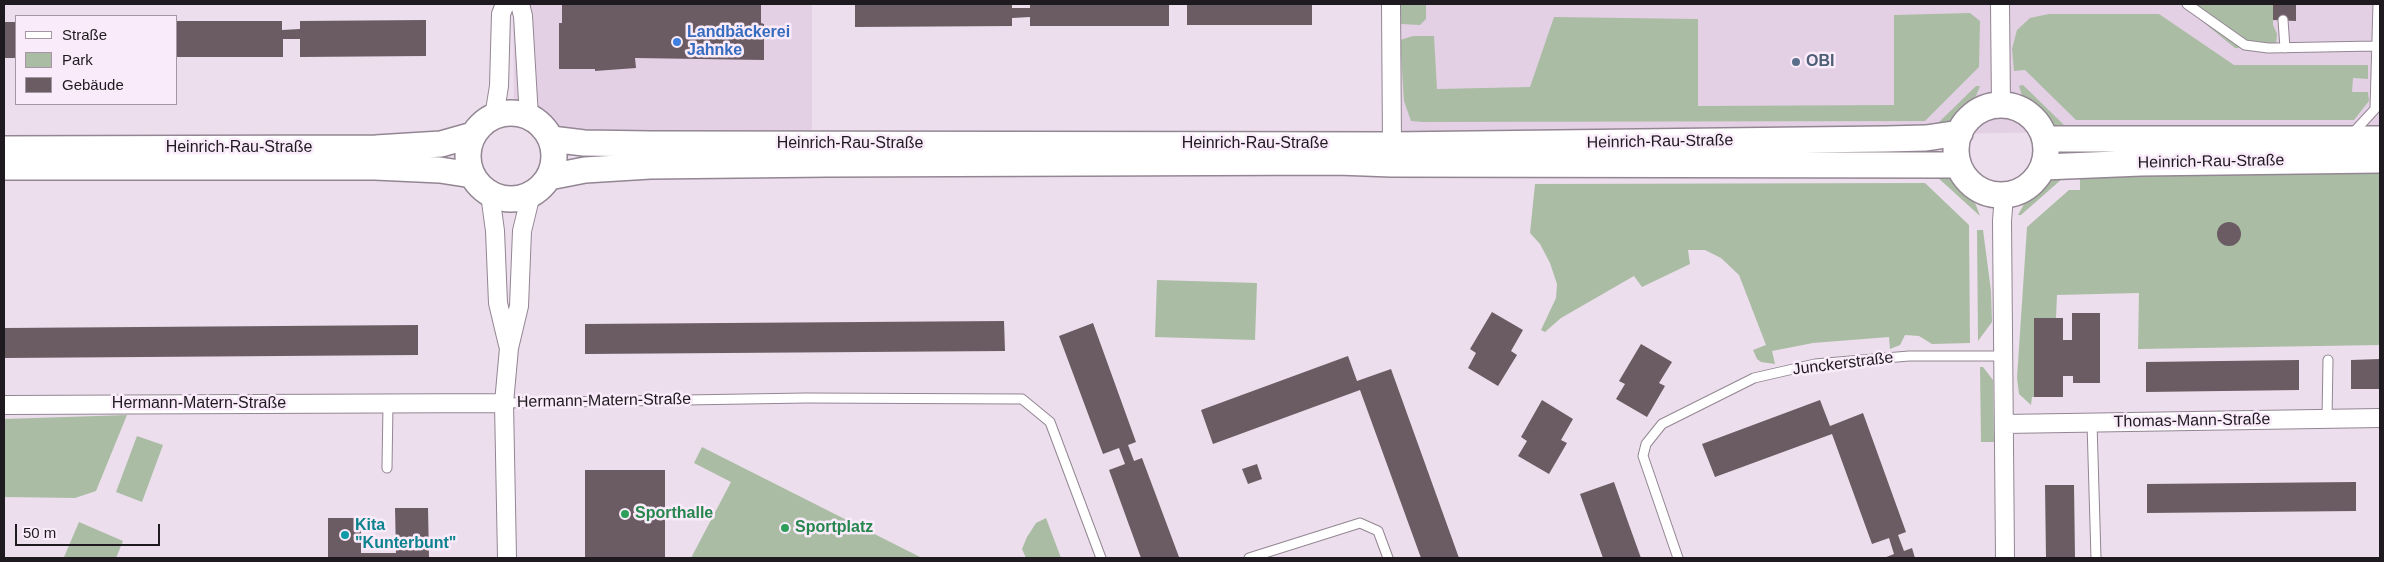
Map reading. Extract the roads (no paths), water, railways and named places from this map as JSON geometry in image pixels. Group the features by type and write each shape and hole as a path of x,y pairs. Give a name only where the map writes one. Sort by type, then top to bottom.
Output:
{"main road":[{"path":"2001,105 2022,110 2031,117 2043,132 2045,138 2045,158 2038,176 2027,186 2014,193 2004,195 1994,194 1974,186 1958,165 1957,148 1960,133 1974,115 1991,107 2001,105"},
{"path":"517,113 529,117 538,122 551,139 554,151 554,164 549,177 542,187 532,194 518,199 504,199 490,194 480,186 472,175 468,162 469,148 473,135 482,124 494,116 517,113"},
{"name":"Heinrich-Rau-Straße","path":"551,139 584,143 650,144 1392,145 1886,139 1926,138 1960,133"},
{"name":"Heinrich-Rau-Straße","path":"4,149 376,148 441,144 473,135"},
{"name":"Heinrich-Rau-Straße","path":"2045,138 2380,139"},
{"name":"Heinrich-Rau-Straße","path":"2043,167 2141,163 2380,160"},
{"name":"Heinrich-Rau-Straße","path":"549,177 584,170 641,167 827,164 1338,162 1392,164 1958,165"},
{"name":"Heinrich-Rau-Straße","path":"4,167 375,167 440,170 472,175"}],"street":[{"path":"494,116 499,86 501,14 505,4"},
{"path":"520,4 523,16 529,117"},
{"path":"1391,4 1392,145"},
{"path":"2000,4 2001,105"},
{"path":"490,194 495,231 498,303 508,348"},
{"path":"506,558 504,403 508,348 520,306 522,231 532,194"},
{"path":"2004,195 2002,221 2002,356 2005,558"},
{"name":"Hermann-Matern-Straße","path":"4,404 504,403"},
{"name":"Thomas-Mann-Straße","path":"2004,424 2380,418"}],"lane":[{"path":"2187,4 2245,45 2285,48 2376,46"},
{"path":"2346,139 2375,109 2378,68 2376,46 2378,4"},
{"path":"2283,20 2285,48"},
{"name":"Junckerstraße","path":"1678,558 1643,456 1646,444 1662,424 1754,378 1815,364 1909,356 2002,356"},
{"path":"2327,419 2328,360"},
{"name":"Hermann-Matern-Straße","path":"504,403 806,398 1022,399 1050,422 1101,558"},
{"path":"387,468 388,404"},
{"path":"2092,423 2096,558"},
{"path":"1250,558 1360,523 1378,531 1388,558"}],"place":[{"name":"Landbäckerei Jahnke","path":"677,42"},
{"name":"OBI","path":"1796,62"},
{"name":"Sporthalle","path":"625,514"},
{"name":"Sportplatz","path":"785,528"},
{"name":"Kita \"Kunterbunt\"","path":"345,535"}]}
